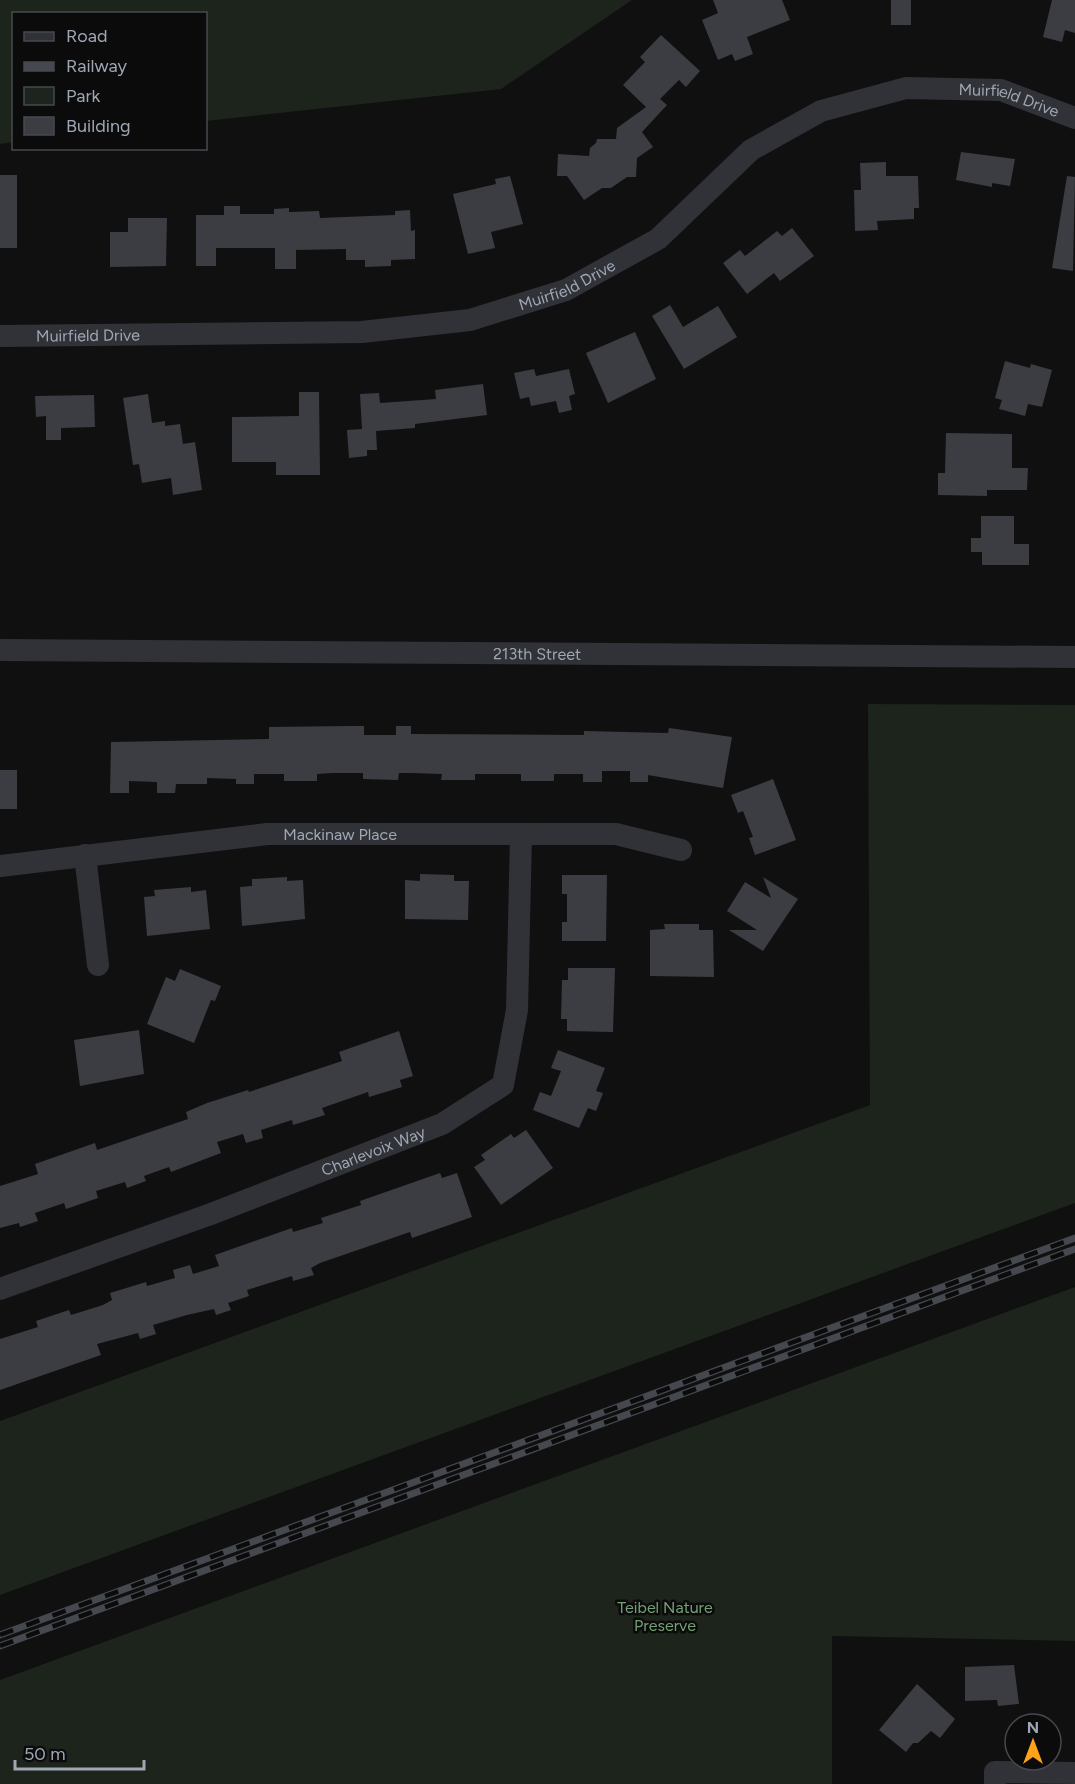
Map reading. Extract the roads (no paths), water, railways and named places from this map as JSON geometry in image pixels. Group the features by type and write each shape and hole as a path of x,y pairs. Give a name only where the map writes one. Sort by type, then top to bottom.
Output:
{"street":[{"name":"Muirfield Drive","path":"0,336 362,332 471,320 566,290 658,239 751,150 821,111 906,88 1001,90 1075,118"},
{"name":"213th Street","path":"0,650 1075,657"},
{"name":"Mackinaw Place","path":"0,866 267,834 616,834 681,850"},
{"name":"Charlevoix Way","path":"0,1289 212,1214 442,1124 503,1085 517,1010 521,835"},
{"path":"85,855 98,965"},
{"path":"995,1778 1075,1773"}],"railway":[{"path":"0,1635 1075,1238"},
{"path":"0,1646 1075,1249"}],"park label":[{"name":"Teibel Nature Preserve","path":"665,1616"}]}
